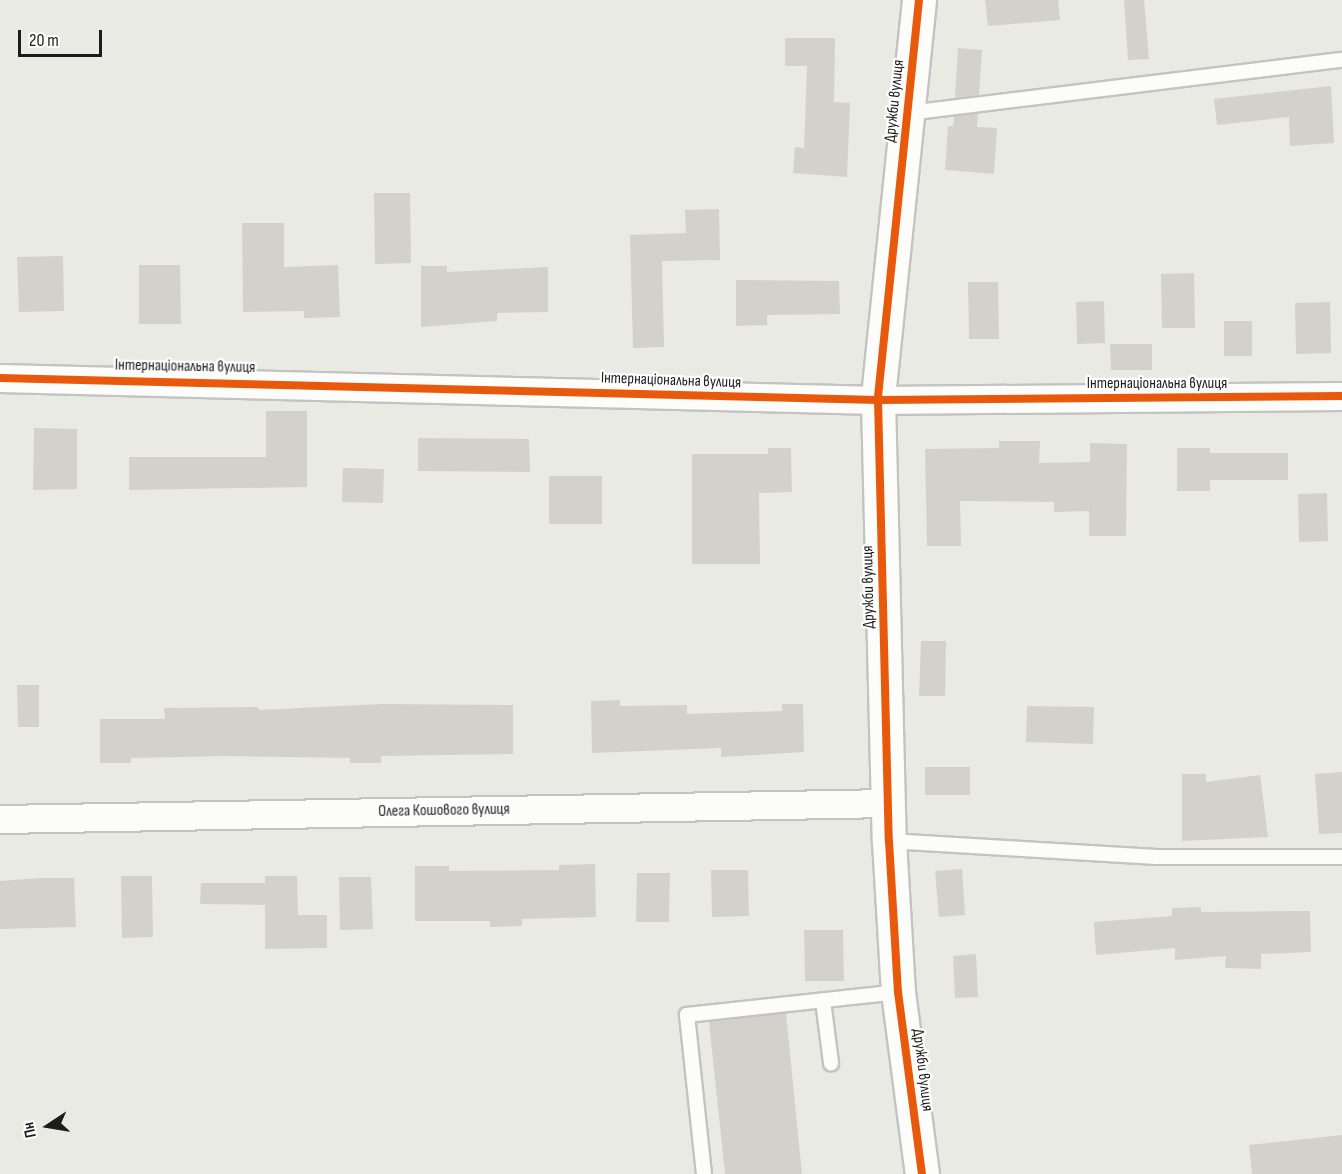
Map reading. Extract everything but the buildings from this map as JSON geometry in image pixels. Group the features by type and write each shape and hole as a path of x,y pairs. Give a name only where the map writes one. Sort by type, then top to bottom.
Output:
{"street":[{"name":"Дружби вулиця","path":"919,0 878,400 889,841 898,992 922,1174"},
{"name":"Інтернаціональна вулиця","path":"0,378 878,400 1342,396"},
{"name":"Олега Кошового вулиця","path":"0,819 887,803"}],"lane":[{"path":"908,113 1342,60"},
{"path":"889,841 1157,857 1342,857"},
{"path":"704,1174 687,1016 898,992"},
{"path":"823,1001 831,1063"}],"cycle path":[{"path":"919,0 878,400 889,841 898,992 922,1174"},
{"path":"0,378 878,400 1342,396"}]}
